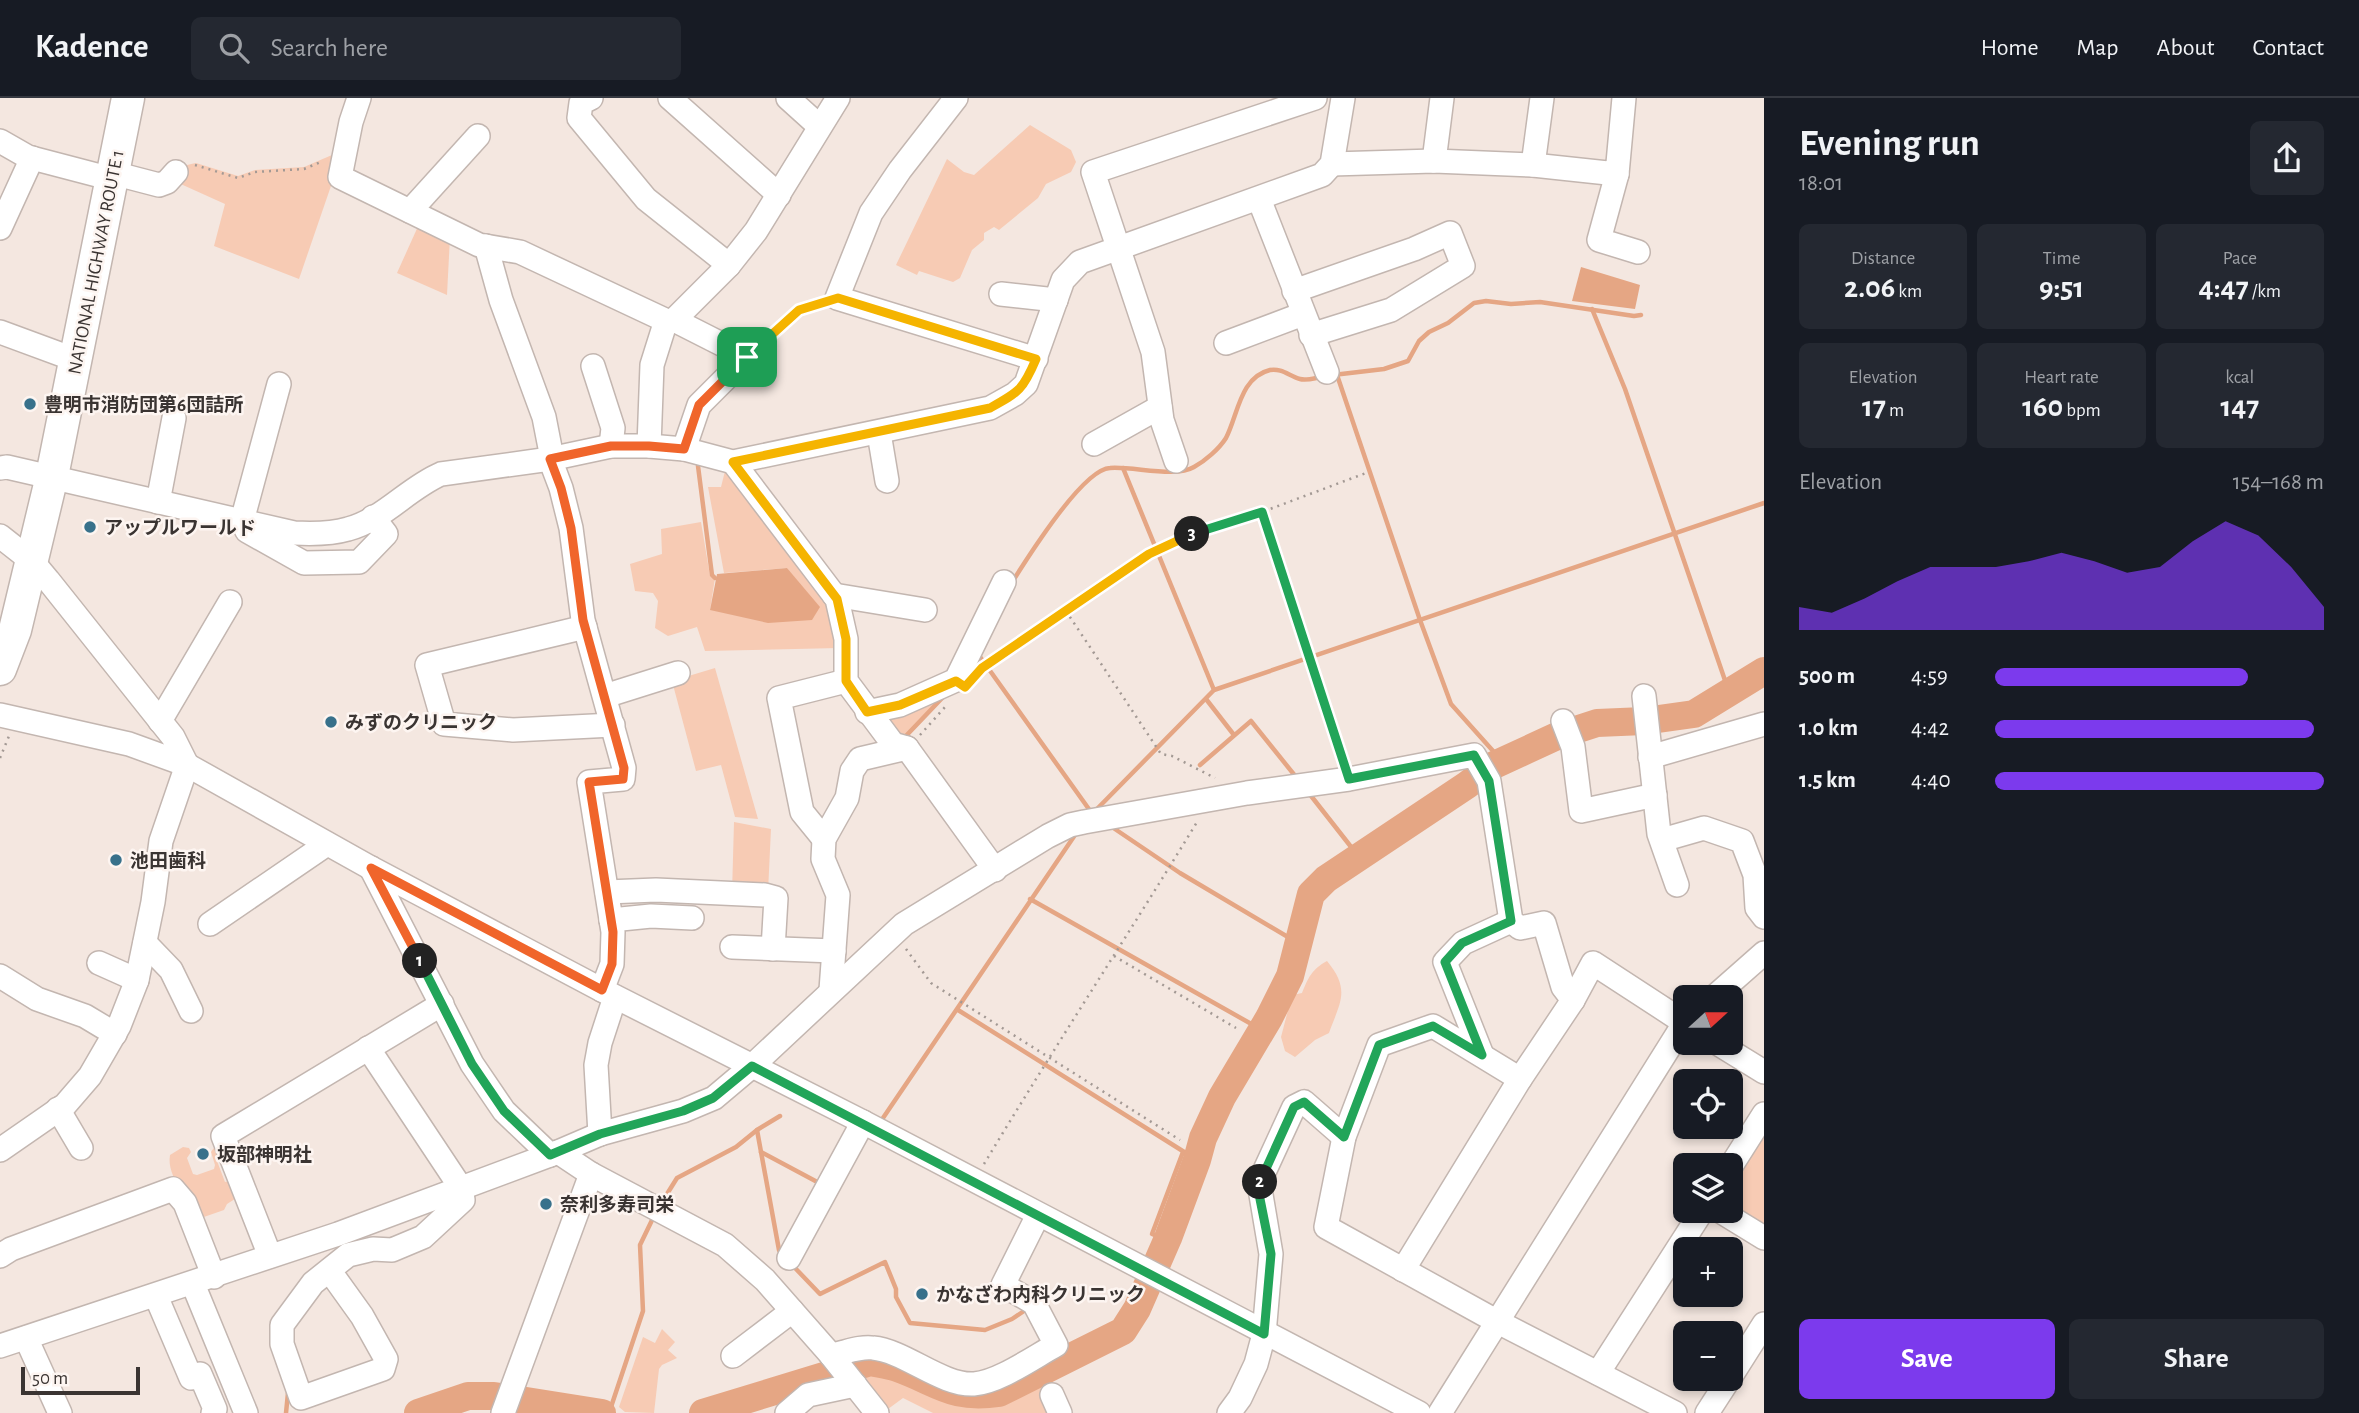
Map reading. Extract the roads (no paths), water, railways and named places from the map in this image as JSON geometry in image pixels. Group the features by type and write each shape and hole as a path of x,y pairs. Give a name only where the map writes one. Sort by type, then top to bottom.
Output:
{"highway":[{"name":"NATIONAL HIGHWAY ROUTE 1","path":"0,669 15,630 33,562 128,98"}],"street":[{"path":"359,98 351,122 340,177 479,245 520,252 667,321 669,325 747,357 699,405 684,449"},
{"path":"591,98 582,103 579,118 646,199 729,265"},
{"path":"670,98 779,195"},
{"path":"788,98 819,126"},
{"path":"649,446 652,365 669,325 729,265 779,195 838,98"},
{"path":"956,98 900,170 871,213 838,298 1036,359"},
{"path":"1176,461 1160,407 1153,352 1093,172 1315,98"},
{"path":"0,468 52,476 294,533 317,534 349,529 373,517 427,480 442,474 551,459 611,446 684,449 733,462 990,408 1016,394 1026,384 1063,280 1080,262 1322,175 1332,164 1343,98"},
{"path":"1434,161 1442,98"},
{"path":"1533,166 1542,98"},
{"path":"1624,98 1617,174 1599,240 1639,252"},
{"path":"410,211 478,136"},
{"path":"0,141 32,159 159,185 167,182 176,172"},
{"path":"0,228 32,159"},
{"path":"1332,164 1434,161 1617,174"},
{"path":"1259,199 1327,372"},
{"path":"1226,343 1307,324 1391,310 1463,266 1450,233 1414,249 1294,291"},
{"path":"486,246 501,300 544,417 551,459 571,528 585,627 624,768 623,779 589,782 613,932 612,964 596,1065 600,1134"},
{"path":"1002,294 1056,300"},
{"path":"0,332 76,360"},
{"path":"593,366 612,428 611,446"},
{"path":"279,384 242,521 247,531 304,564 359,562 386,534 373,517"},
{"path":"1094,444 1160,407"},
{"path":"158,502 174,418"},
{"path":"879,433 887,481"},
{"path":"733,462 834,595 846,639 846,681 892,744 907,748 995,870"},
{"path":"0,536 33,562 173,737 187,765 161,841 137,980 115,1034 90,1076 65,1105 0,1150"},
{"path":"867,712 900,705 962,685 1004,582"},
{"path":"834,595 925,610"},
{"path":"160,721 230,602"},
{"path":"585,627 427,664 444,724 513,730 613,725"},
{"path":"605,695 678,673"},
{"path":"824,839 802,812 779,698 846,681"},
{"path":"1644,696 1662,840 1677,885"},
{"path":"1563,721 1573,747 1581,811 1655,795"},
{"path":"1650,757 1764,724"},
{"path":"4,725 129,744 187,765 371,868 608,994 863,1122 1419,1413"},
{"path":"831,990 838,895 823,859 824,839 847,798 852,771 860,759 907,748"},
{"path":"0,1346 270,1256 343,1244 461,1188 600,1134 683,1111 713,1098 752,1066 904,925 1070,825 1247,793 1349,779 1474,755 1489,781 1511,921 1520,928 1544,923 1563,987 1573,1000"},
{"path":"1662,840 1704,828 1742,841 1755,875 1757,908 1764,917"},
{"path":"210,923 327,844"},
{"path":"371,868 472,1064 504,1111 554,1153 726,1245 765,1280 833,1357 877,1413"},
{"path":"607,892 656,890 765,895 776,898 773,949"},
{"path":"611,920 651,916 692,918"},
{"path":"1482,1055 1445,962 1462,943 1511,921"},
{"path":"145,943 171,970 191,1011"},
{"path":"732,947 834,951"},
{"path":"1728,985 1764,953"},
{"path":"99,963 137,980"},
{"path":"1403,1270 1520,1079 1573,1000 1593,963 1673,1015"},
{"path":"0,976 37,999 85,1016 115,1034"},
{"path":"270,1256 223,1136 442,1003"},
{"path":"1520,1079 1433,1026 1379,1045 1344,1137 1326,1227 1496,1321 1675,1413"},
{"path":"1440,1413 1673,1042"},
{"path":"343,1244 392,1250 424,1237 464,1200 461,1188 368,1048"},
{"path":"1736,1055 1764,1072"},
{"path":"1229,1413 1240,1398 1253,1371 1264,1334 1271,1254 1259,1183 1294,1107 1304,1102 1344,1137"},
{"path":"58,1109 81,1148"},
{"path":"1739,1153 1764,1114"},
{"path":"789,1258 863,1122"},
{"path":"506,1404 591,1174"},
{"path":"0,1256 173,1189 185,1203 203,1280 246,1413"},
{"path":"833,1357 870,1347 887,1350 960,1382 975,1384 996,1378 1056,1345 1034,1303 1003,1285 1038,1215"},
{"path":"1598,1373 1694,1223"},
{"path":"1740,1223 1764,1238"},
{"path":"330,1270 362,1316 386,1359 383,1369 301,1398 282,1344 282,1325 313,1283 330,1270 343,1244"},
{"path":"156,1296 191,1378 200,1374 215,1409 213,1413"},
{"path":"733,1356 792,1311"},
{"path":"1743,1357 1764,1324"},
{"path":"26,1338 60,1413"},
{"path":"787,1413 808,1395 852,1382"},
{"path":"1707,1413 1721,1391"}],"waterway":[{"path":"1333,375 1384,369 1408,361 1419,341 1429,332 1448,323 1474,303 1540,302 1641,315"},
{"path":"1592,309 1625,389 1729,692"},
{"path":"1011,584 1056,517 1085,483 1099,472 1110,468 1176,472 1194,467 1212,454 1226,438 1241,398 1252,380 1260,374 1274,370 1302,380 1321,377"},
{"path":"1337,375 1451,704 1502,761"},
{"path":"698,466 712,575 715,578"},
{"path":"1123,468 1214,690"},
{"path":"1094,812 1214,690 1764,503"},
{"path":"978,654 1091,812"},
{"path":"703,1413 870,1362 897,1368 957,1392 983,1395 999,1393 1123,1331 1137,1309 1168,1238 1203,1138 1222,1097 1269,1018 1290,976 1311,894 1326,879 1492,766 1557,736 1597,723 1644,721 1694,714 1764,671"},
{"path":"903,739 945,695"},
{"path":"1206,699 1234,735"},
{"path":"1200,765 1251,721 1296,777"},
{"path":"1308,792 1359,857"},
{"path":"1109,825 1180,873 1298,943"},
{"path":"883,1118 1077,832"},
{"path":"1030,899 1262,1030"},
{"path":"958,1010 1197,1160"},
{"path":"662,1202 677,1178 736,1147 780,1116"},
{"path":"757,1130 779,1250"},
{"path":"761,1152 821,1184"},
{"path":"1167,1240 1152,1234 1183,1152"},
{"path":"609,1413 643,1311 640,1245 654,1216"},
{"path":"796,1269 820,1294 885,1262 896,1289 896,1297 910,1323 985,1330 1012,1319 1027,1309"},
{"path":"286,1413 288,1393"},
{"path":"418,1413 468,1396 494,1396 602,1413"}],"place":[{"name":"豊明市消防団第6団詰所","path":"30,404"},
{"name":"アップルワールド","path":"90,527"},
{"name":"みずのクリニック","path":"331,722"},
{"name":"池田歯科","path":"116,860"},
{"name":"坂部神明社","path":"203,1154"},
{"name":"奈利多寿司栄","path":"546,1204"},
{"name":"かなざわ内科クリニック","path":"922,1294"}]}
